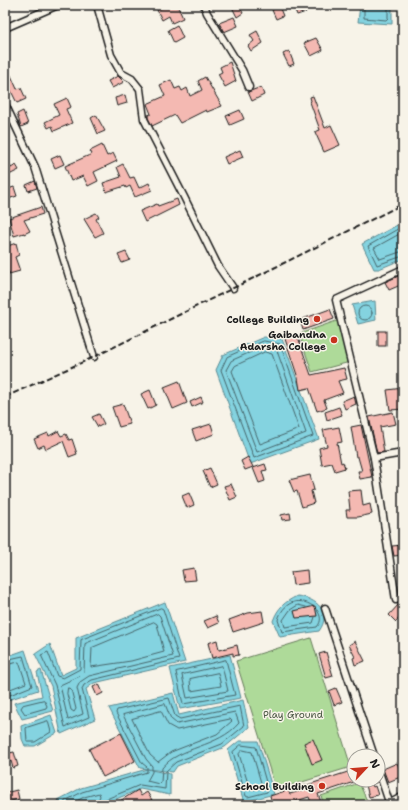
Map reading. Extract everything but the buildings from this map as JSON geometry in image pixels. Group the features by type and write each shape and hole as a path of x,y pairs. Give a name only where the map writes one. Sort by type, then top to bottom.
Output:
{"main road":[{"path":"390,805 403,798"}],"street":[{"path":"5,28 58,5"},
{"path":"97,5 112,55 121,72 132,79 140,89 144,120 218,266 233,288"},
{"path":"204,5 207,13 242,70 249,87"},
{"path":"5,104 35,167 94,357"},
{"path":"396,600 374,458 336,300 403,268"},
{"path":"374,458 403,453"},
{"path":"324,608 371,748"},
{"path":"384,788 390,805"}],"green space":[{"path":"339,320 350,362 312,372 299,334"},
{"name":"Play Ground","path":"311,638 346,751 346,769 276,790 236,661"},
{"path":"346,787 361,788 369,805 324,805 321,796"}],"water":[{"path":"360,5 392,5 392,24 358,22"},
{"path":"403,222 403,259 379,269 374,269 362,244"},
{"path":"375,301 376,320 358,324 352,305"},
{"path":"264,337 282,339 319,439 250,464 216,370 223,355"},
{"path":"297,596 304,597 316,603 320,607 323,612 323,624 319,631 280,637 273,621 275,616 282,606"},
{"path":"165,602 185,662 94,683 86,689 95,719 61,734 51,686 35,654 50,644 61,675 76,668 76,638"},
{"path":"25,650 38,690 5,701 5,657"},
{"path":"230,655 241,698 180,709 170,668"},
{"path":"41,670 53,711 22,719 14,703 42,696 37,672"},
{"path":"173,693 179,715 243,700 249,727 225,747 177,766 173,772 140,768 109,708"},
{"path":"51,715 57,733 35,746 25,746 22,739 21,726"},
{"path":"239,741 258,741 274,794 244,802 228,750"},
{"path":"147,769 170,774 170,795 140,789 102,805 61,805 58,800 81,788"}],"railway":[{"path":"5,397 94,357 403,204"}],"place":[{"name":"College Building","path":"317,319"},
{"name":"Gaibandha Adarsha College","path":"334,340"},
{"name":"School Building","path":"322,786"}]}
